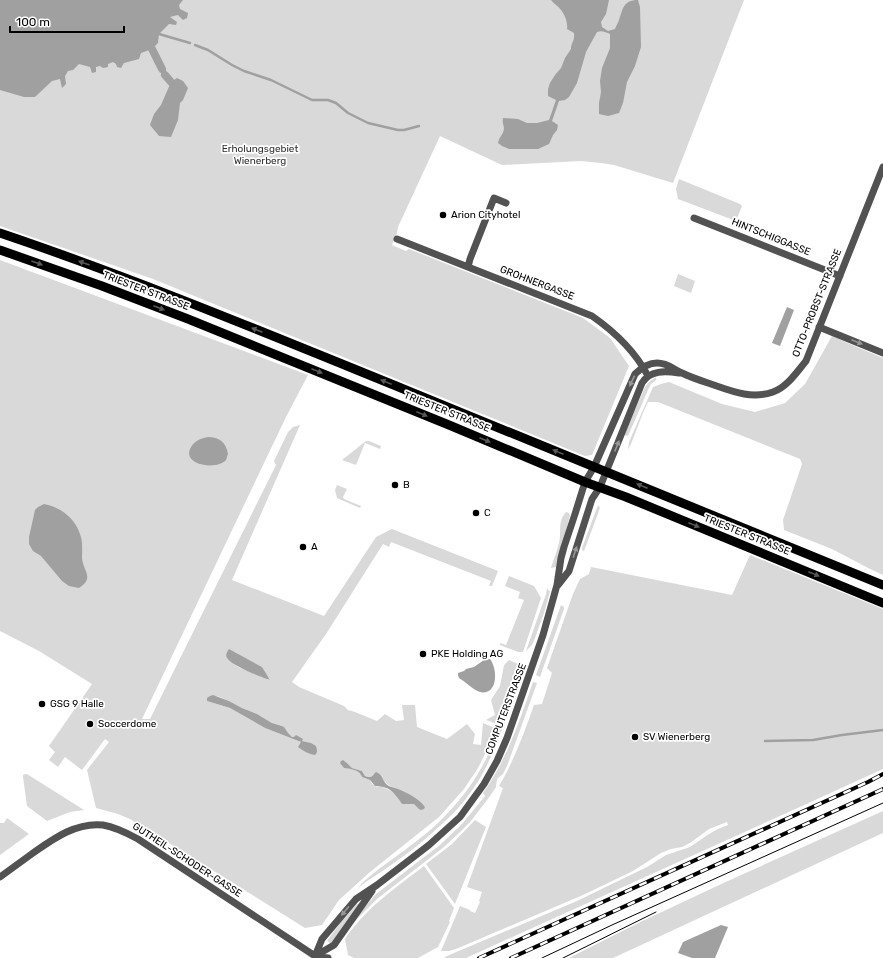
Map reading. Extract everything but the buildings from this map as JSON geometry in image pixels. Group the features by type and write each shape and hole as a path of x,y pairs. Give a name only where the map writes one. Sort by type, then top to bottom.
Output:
{"main road":[{"name":"TRIESTER STRASSE","path":"0,233 113,274 294,344 883,585"},
{"name":"TRIESTER STRASSE","path":"0,250 181,316 883,603"}],"street":[{"name":"OTTO-PROBST-STRASSE","path":"643,367 656,363 664,364 671,366 682,373 736,393 750,395 773,392 789,382 806,361 883,167"},
{"path":"468,267 494,198 506,203"},
{"name":"HINTSCHIGGASSE","path":"694,218 840,276"},
{"name":"GROHNERGASSE","path":"397,239 592,316 619,337 643,367 648,376"},
{"path":"819,327 883,353"},
{"path":"594,467 633,378 643,367"},
{"name":"OTTO-PROBST-STRASSE","path":"648,376 664,372 682,373"},
{"path":"606,472 642,383 648,376"},
{"name":"COMPUTERSTRASSE","path":"316,957 322,939 351,904 429,845 460,817 484,784 497,762 543,636 557,586 562,552 585,482 594,467"},
{"name":"COMPUTERSTRASSE","path":"557,586 569,571 592,500 600,487 606,472"},
{"name":"GUTHEIL-SCHODER-GASSE","path":"0,877 52,840 68,831 87,826 103,825 121,830 138,839 316,957 328,958"},
{"name":"COMPUTERSTRASSE","path":"316,957 334,945 375,886"}],"green space":[{"name":"Erholungsgebiet Wienerberg","path":"0,0 744,0 673,183 614,165 601,163 581,161 502,165 440,136 398,227 392,245 406,251 409,249 583,318 610,338 629,366 592,455 585,456 153,279 0,226"},
{"path":"679,179 740,204 742,206 736,221 678,199 676,189"},
{"path":"0,260 308,375 286,417 142,719 150,719 276,465 274,461 288,432 293,427 300,425 232,580 324,616 376,537 392,529 498,571 492,586 489,586 491,581 391,542 389,547 383,544 326,634 292,682 299,687 344,706 348,710 377,721 385,714 396,721 404,720 402,705 415,705 417,727 447,739 467,724 475,734 473,744 481,745 483,723 495,728 489,746 478,768 464,789 439,817 370,872 339,900 322,925 305,928 130,819 96,808 87,770 109,742 105,739 82,770 65,757 58,767 49,760 55,752 49,746 92,684 39,651 0,631","holes":["235,652 262,667 270,679 269,680 233,664","217,696 257,714 272,723 284,727 287,733 292,737 311,743 301,742 265,728 230,708 207,701","341,761 348,764 352,768 362,771 365,776 371,777 373,774 382,776 384,781 389,785 415,798 425,807 414,804 402,804 391,791 380,786 377,787 372,784 370,780 362,777 357,771 344,768"]},
{"path":"678,274 695,281 691,293 674,286"},
{"path":"832,336 883,358 883,575 832,549 784,530 783,520 802,464 800,459 658,402 648,402 628,450 629,442 653,387 669,382 722,404 755,412 785,403 805,384"},
{"path":"656,377 656,380 651,384 648,390 628,436 624,435 645,387"},
{"path":"366,441 381,446 380,449 365,443 356,465 342,460"},
{"path":"337,485 347,489 343,497 344,499 361,506 360,508 337,498 335,490"},
{"path":"598,505 600,508 584,551 582,548"},
{"path":"566,512 570,515 566,531 556,567 551,568 560,539 562,519"},
{"name":"SV Wienerberg","path":"750,555 883,609 883,769 466,958 444,958 577,901 647,867 666,855 690,847 709,834 728,825 727,822 709,829 690,843 661,853 633,871 583,895 456,949 441,951 460,906 475,913 480,902 482,892 467,887 503,788 499,786 514,757 534,705 542,704 552,673 547,668 573,594 580,579 589,574 591,567 732,595"},
{"path":"509,576 534,586 541,598 523,652 518,652 500,645 500,643 506,645 524,600 518,598 520,592 505,586"},
{"path":"547,588 550,592 544,613 532,645 526,651 546,594"},
{"path":"561,605 564,609 540,677 536,675"},
{"path":"509,660 518,664 497,724 486,720 495,715 491,700 500,686 504,665"},
{"path":"521,664 523,671 500,734 484,771 471,792 455,812 437,829 358,888 370,876 432,828 454,807 467,790 489,753"},
{"path":"533,682 537,683 507,766 503,774 497,779 496,787 490,796 471,821 444,847 377,899 355,921 358,915 376,894 440,845 462,824 485,796 483,793 492,780 506,753 518,725"},
{"path":"25,774 84,810 70,812 47,821 27,806 23,777"},
{"path":"883,811 883,833 613,958 569,958 686,900"},
{"path":"7,818 29,834 0,855 0,823 4,823"},
{"path":"475,820 486,827 455,904 426,864 452,844"},
{"path":"424,866 454,908 449,921 450,922 438,947 418,958 354,958 348,955 345,939 353,928 371,908"},
{"path":"357,904 358,905 331,944 327,941"}],"shaded area":[{"path":"0,0 183,0 179,5 180,9 188,13 187,18 183,20 178,15 170,17 177,22 176,25 169,24 159,34 158,43 152,49 141,53 139,59 124,63 121,68 117,67 113,62 108,64 108,67 96,67 96,72 92,73 90,67 79,64 73,70 68,71 65,76 66,84 62,88 60,79 52,81 35,97 24,97 0,90"},
{"path":"551,0 609,0 606,14 601,22 602,27 608,31 615,29 626,3 633,0 638,0 640,7 641,47 635,66 627,82 623,103 619,113 608,116 599,114 601,92 600,81 602,68 610,48 610,34 602,31 597,32 586,52 577,83 569,97 565,100 559,101 552,121 558,125 557,130 549,144 538,149 509,149 498,143 504,129 503,118 518,119 527,123 537,123 549,120 556,100 548,96 548,89 550,83 561,68 571,49 574,33 567,29 567,22 564,14"},
{"path":"177,78 183,81 188,88 183,100 180,103 178,120 171,137 159,136 150,125 154,114 161,105 171,82"},
{"path":"787,307 794,310 780,346 772,343"},
{"path":"208,437 219,439 226,446 228,454 226,460 222,463 216,465 202,465 196,463 189,455 193,444"},
{"path":"44,504 50,505 66,514 78,528 82,540 82,558 87,574 86,581 79,588 69,586 62,581 41,556 33,551 29,544 29,537 35,510"},
{"path":"229,649 262,667 270,680 247,671 230,661 226,656"},
{"path":"490,659 493,663 495,681 490,690 480,692 459,678 458,673 474,667 484,660"},
{"path":"213,695 257,714 272,723 284,727 292,737 296,735 303,739 302,741 316,746 317,753 315,755 306,752 298,747 301,742 265,728 230,708 207,701 207,698"},
{"path":"343,760 352,768 362,771 365,776 371,777 376,772 390,786 416,798 425,807 424,809 419,809 414,804 402,804 391,790 380,786 375,786 370,780 362,777 357,771 344,768 340,763"},
{"path":"721,925 728,927 715,958 692,958 678,953 683,942"}],"waterway":[{"path":"159,34 190,43"},
{"path":"195,45 208,50 244,71 271,80 312,100 328,100 336,103 348,113 368,123 398,130 419,126"},
{"path":"152,49 162,69"},
{"path":"165,75 171,82"},
{"path":"765,741 813,740 883,730"}],"tram line":[{"path":"542,958 883,803"},
{"path":"563,958 656,912"}],"railway":[{"path":"479,958 883,774"},
{"path":"511,958 883,789"}],"place":[{"name":"Arion Cityhotel","path":"443,215"},
{"name":"B","path":"395,485"},
{"name":"C","path":"476,513"},
{"name":"A","path":"303,547"},
{"name":"PKE Holding AG","path":"423,654"},
{"name":"GSG 9 Halle","path":"42,704"},
{"name":"Soccerdome","path":"90,724"},
{"name":"SV Wienerberg","path":"635,737"}]}
